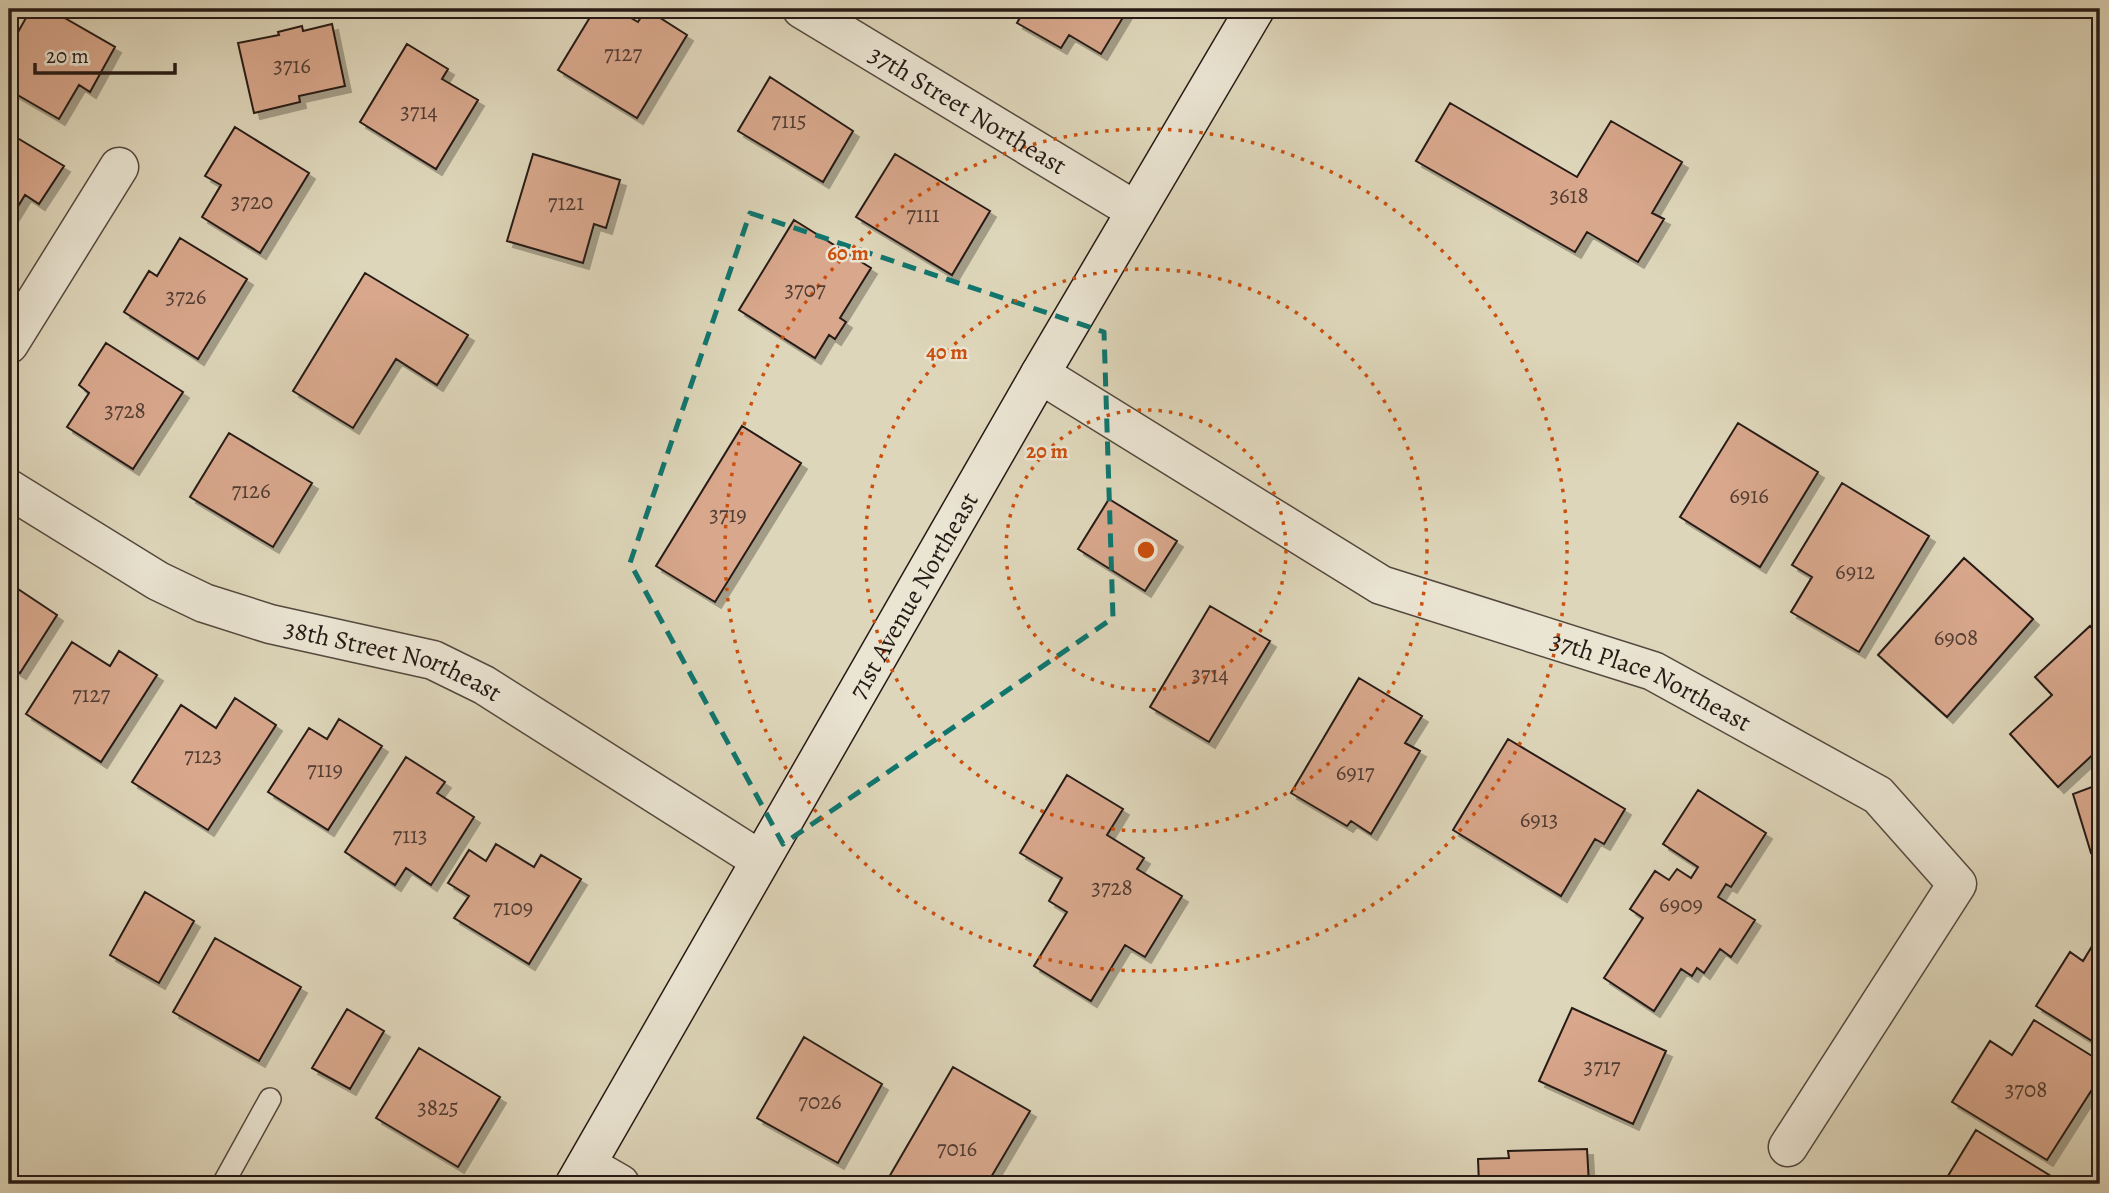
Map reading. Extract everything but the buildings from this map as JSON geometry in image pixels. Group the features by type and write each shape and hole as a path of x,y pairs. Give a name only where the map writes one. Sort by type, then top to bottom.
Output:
{"street":[{"name":"37th Street Northeast","path":"802,9 1136,211"},
{"name":"71st Avenue Northeast","path":"581,1175 1040,374 1255,9"},
{"path":"9,344 119,167"},
{"name":"37th Place Northeast","path":"1040,374 1381,585 1653,671 1878,795 1957,884 1788,1147"},
{"name":"38th Street Northeast","path":"9,489 158,581 204,603 270,624 433,660 484,685 760,860"},
{"path":"581,1175 620,1184"}],"lane":[{"path":"223,1184 270,1099"}],"highlighted area":[{"path":"750,213 1104,332 1113,618 783,844 630,563"}]}
